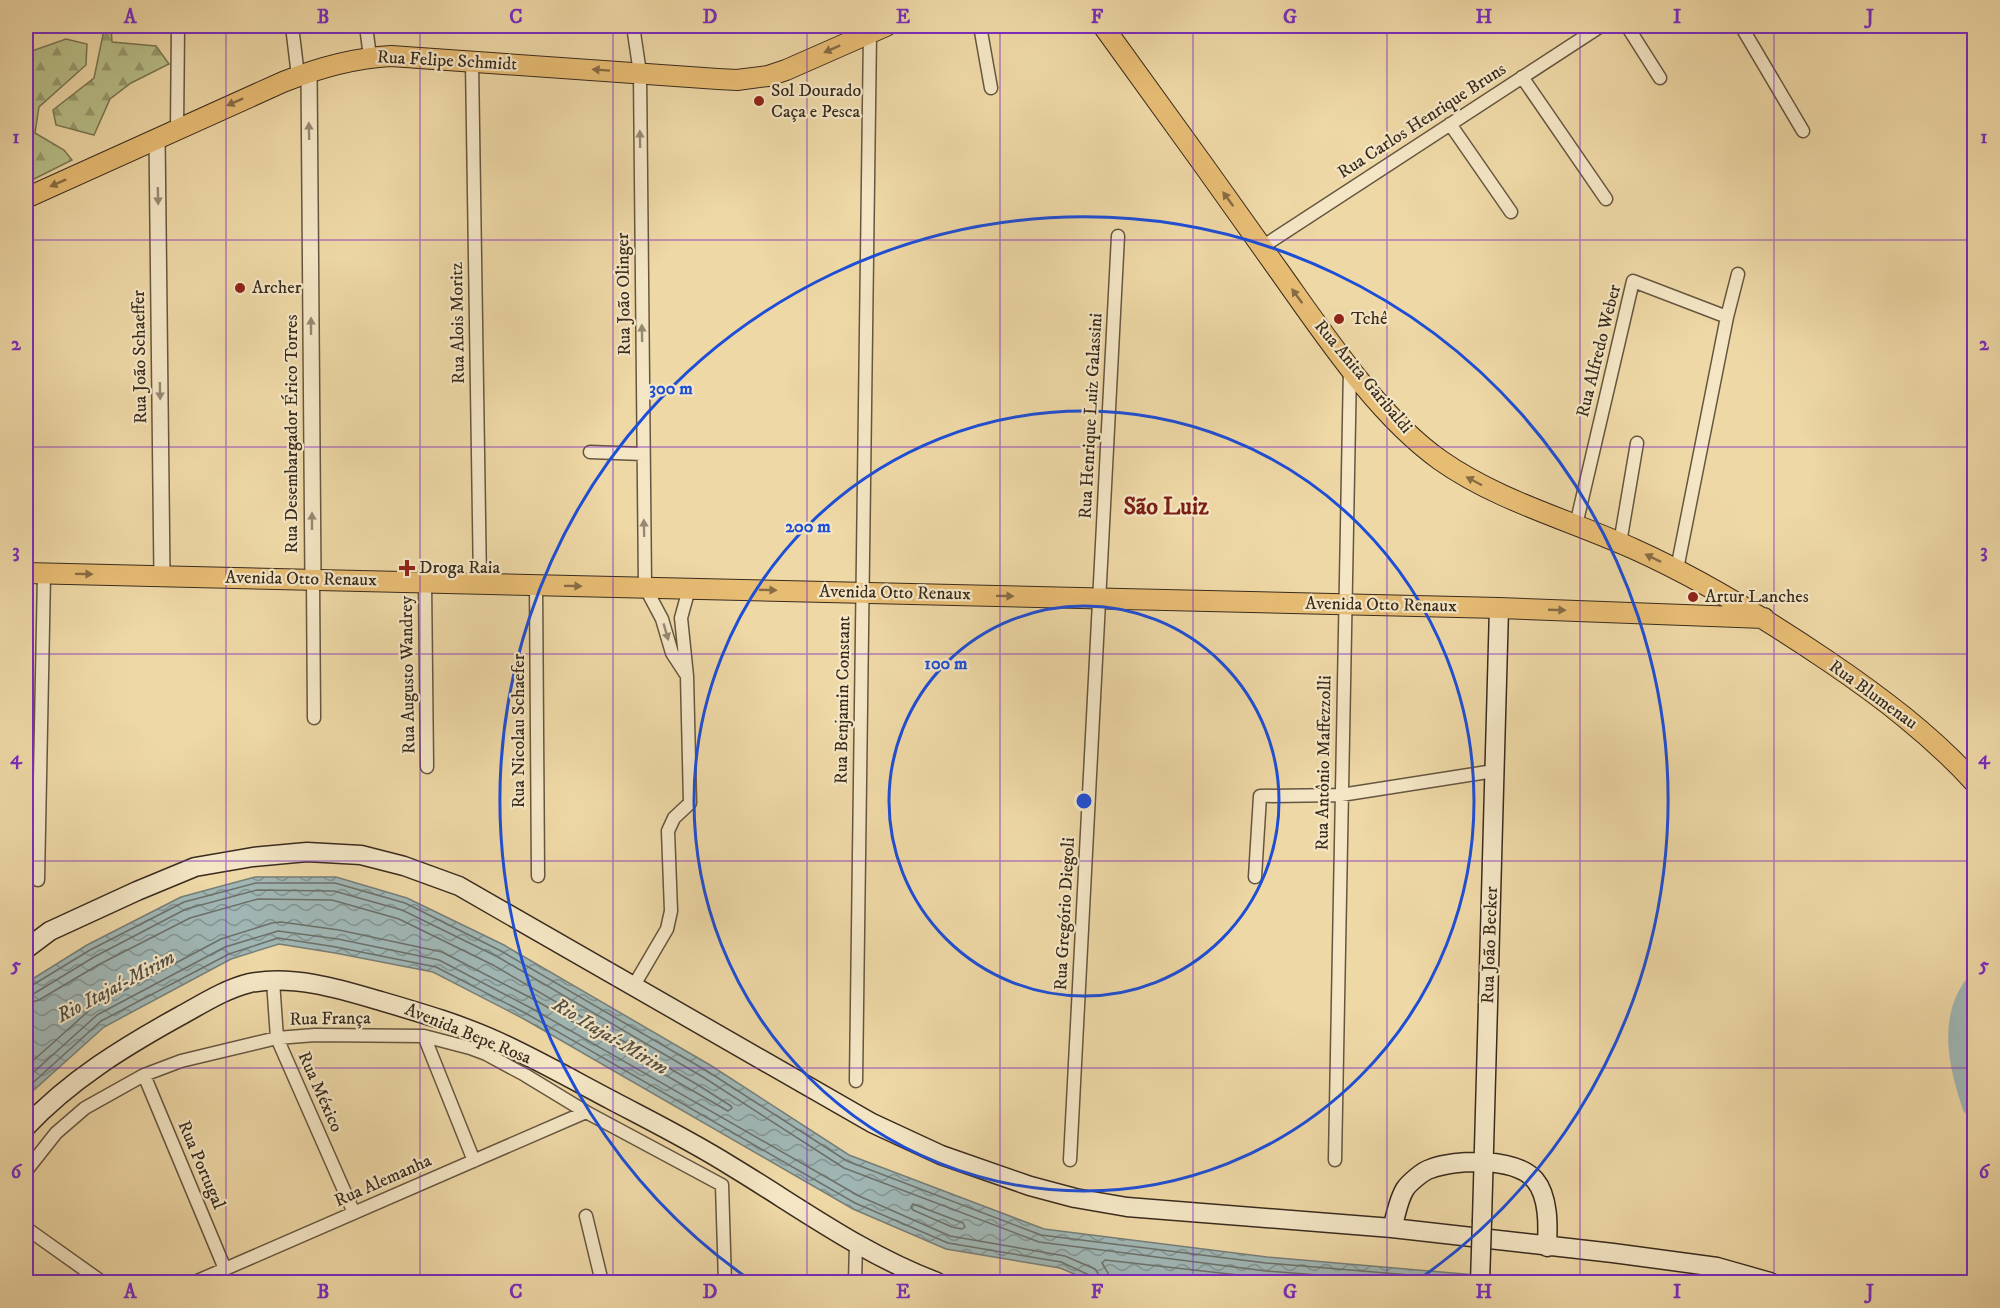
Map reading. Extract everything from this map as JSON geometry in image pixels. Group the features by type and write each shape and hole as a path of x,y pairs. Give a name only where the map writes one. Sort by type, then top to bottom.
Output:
{"main road":[{"name":"Rua Anita Garibaldi","path":"1104,26 1350,367 1382,405 1437,458 1491,489 1677,569 1764,618"},
{"name":"Rua Felipe Schmidt","path":"26,198 303,74 370,57 391,56 737,80 761,78 786,70 878,29"},
{"name":"Avenida Otto Renaux","path":"35,573 1499,608 1764,618"},
{"path":"1704,616 1713,600 1706,584"},
{"name":"Rua João Becker","path":"1480,1282 1499,608"},
{"name":"Rua Blumenau","path":"1764,618 1895,709 1954,759 1974,782"},
{"path":"26,949 50,931 195,867 253,857 296,853 361,855 404,866 459,886 872,1123 941,1155 1030,1186 1075,1198 1127,1207 1392,1228 1717,1267 1770,1282"},
{"name":"Avenida Bepe Rosa","path":"26,1127 64,1090 93,1068 135,1041 219,994 248,984 273,981 326,987 408,1009 496,1041 702,1149 856,1244 892,1263 937,1282"},
{"path":"1392,1228 1406,1188 1428,1169 1455,1163 1484,1162 1518,1167 1534,1178 1540,1187 1546,1207 1547,1247"}],"street":[{"path":"177,129 178,26"},
{"path":"292,26 303,74"},
{"path":"366,26 370,57"},
{"name":"Rua João Olinger","path":"633,26 639,73 645,587"},
{"path":"980,26 991,88"},
{"name":"Rua Carlos Henrique Bruns","path":"1262,247 1601,26"},
{"path":"1627,26 1660,78"},
{"path":"1741,26 1803,131"},
{"name":"Rua Benjamin Constant","path":"856,1081 863,593 878,29"},
{"name":"Rua Alois Moritz","path":"472,62 480,584"},
{"name":"Rua Desembargador Érico Torres","path":"303,74 313,580"},
{"path":"1522,77 1606,199"},
{"path":"1450,124 1511,212"},
{"name":"Rua João Schaeffer","path":"158,138 162,576"},
{"name":"Rua Henrique Luiz Galassini","path":"1099,598 1118,236"},
{"path":"1677,569 1727,317 1738,274"},
{"name":"Rua Alfredo Weber","path":"1576,525 1633,281 1727,317"},
{"name":"Rua Antônio Maffezzolli","path":"1335,1160 1350,367"},
{"path":"1620,543 1637,443"},
{"path":"590,452 643,454"},
{"path":"35,573 38,880"},
{"path":"313,580 314,718"},
{"name":"Rua Augusto Wandrey","path":"425,582 427,767"},
{"name":"Rua Nicolau Schaefer","path":"536,585 538,876"},
{"path":"645,587 662,619 672,653 687,676"},
{"path":"633,987 667,929 671,911 668,831 674,818 690,803 687,676 681,618 689,589"},
{"name":"Rua Gregório Diegoli","path":"1070,1160 1099,598"},
{"path":"1255,877 1260,796 1341,795 1494,771"},
{"name":"Rua México","path":"273,981 277,1038 354,1213"},
{"name":"Rua França","path":"26,1171 56,1133 85,1108 144,1075 181,1061 277,1038 315,1035 424,1036 486,1054 525,1074 586,1112 722,1185 724,1282"},
{"path":"424,1036 474,1161"},
{"name":"Rua Portugal","path":"144,1075 225,1269"},
{"name":"Rua Alemanha","path":"195,1282 586,1112"},
{"path":"586,1216 602,1282"},
{"path":"26,1228 102,1282"},
{"path":"855,1282 856,1244"}],"green space":[{"path":"103,26 111,26 112,42 156,46 169,64 131,83 110,99 94,135 56,125 53,110 94,78"},
{"path":"66,39 87,44 86,65 39,107 35,133 64,150 72,160 26,183 26,53"}],"water":[{"name":"Rio Itajaí-Mirim","path":"255,877 336,877 407,898 504,945 710,1065 849,1155 1044,1229 1267,1257 1557,1282 1093,1282 1060,1268 946,1249 853,1209 524,1019 433,972 279,944 231,959 104,1027 26,1097 26,983 87,945 181,897"}],"waterway":[{"path":"1974,989 1962,1016 1960,1031 1962,1061 1974,1105"}],"place":[{"name":"Sol Dourado Caça e Pesca","path":"759,101"},
{"name":"Archer","path":"240,288"},
{"name":"Tchê","path":"1339,319"},
{"name":"Droga Raia","path":"407,568"},
{"name":"Artur Lanches","path":"1693,597"}],"district":[{"name":"São Luiz","path":"1166,507"}]}
